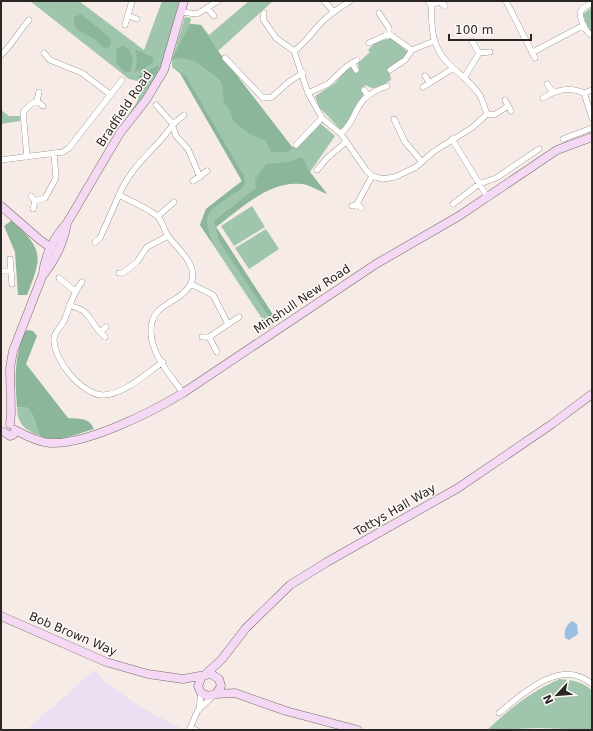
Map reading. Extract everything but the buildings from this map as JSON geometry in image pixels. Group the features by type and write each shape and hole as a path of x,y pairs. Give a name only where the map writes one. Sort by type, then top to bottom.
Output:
{"street":[{"path":"125,25 132,1"},
{"name":"Bradfield Road","path":"10,424 10,368 12,351 43,274 50,266 53,250 65,235 67,223 120,133 161,75 182,12 184,1"},
{"path":"182,12 197,14 218,1"},
{"path":"324,1 334,12"},
{"path":"294,51 306,43 319,25 350,1"},
{"path":"506,1 535,58"},
{"path":"442,3 430,3 434,41 442,57 452,69 464,78 478,92 487,114"},
{"path":"590,3 580,13 584,25 592,35"},
{"path":"208,8 214,16"},
{"path":"264,13 263,19 276,38 294,51 303,73 308,93 322,118 341,134 366,170 372,176 383,179 395,177 416,167 433,152 477,123 487,114"},
{"path":"379,14 389,28 389,34"},
{"path":"128,16 137,19"},
{"path":"1,55 11,45 16,34 29,20"},
{"path":"533,52 584,25"},
{"path":"389,34 412,50"},
{"path":"369,43 389,34"},
{"path":"472,40 479,53"},
{"path":"390,70 405,60 412,50 434,41"},
{"path":"479,53 490,52"},
{"path":"44,53 50,60 82,73 110,95"},
{"path":"464,78 479,53"},
{"path":"226,58 263,98 272,97 290,81 303,73"},
{"path":"308,93 328,84 355,61 356,70"},
{"path":"424,87 452,69"},
{"path":"425,76 430,83"},
{"path":"1,160 63,152 69,148 122,80"},
{"path":"546,84 553,92"},
{"path":"341,134 346,129 366,92 387,86"},
{"path":"543,98 553,92 574,88 584,94 592,118"},
{"path":"584,94 592,90"},
{"path":"27,157 23,112 37,101 39,92"},
{"path":"487,114 494,115 510,109 505,100"},
{"path":"37,101 43,106"},
{"path":"156,106 172,123 176,136 188,149 200,177"},
{"path":"100,240 124,182 166,134 172,123 184,115"},
{"path":"296,145 322,118"},
{"path":"394,119 405,142 422,162"},
{"path":"563,139 592,128"},
{"name":"Minshull New Road","path":"16,430 40,441 49,443 77,439 131,420 183,393 376,264 488,198 557,150 567,145 592,138"},
{"path":"452,139 488,198"},
{"path":"317,170 327,158 346,142"},
{"path":"453,204 461,195 479,184 496,178 536,150"},
{"path":"35,201 45,198 56,178 54,152"},
{"path":"193,182 207,171"},
{"path":"357,206 372,176"},
{"path":"119,195 158,216 168,236 186,256 190,264 192,275 191,284 186,291 159,309 153,320 150,332 151,339 162,362 183,393"},
{"path":"31,196 35,201"},
{"path":"33,209 35,201"},
{"path":"158,216 174,202"},
{"path":"1,206 53,250"},
{"path":"123,274 137,262 147,247 168,236"},
{"path":"10,259 12,284"},
{"path":"1,271 11,271"},
{"path":"59,278 75,291"},
{"path":"82,282 75,291 64,322 54,335 54,346 65,369 88,390 97,394 105,395 119,391 162,362"},
{"path":"191,284 213,295 228,324"},
{"path":"69,305 84,310 89,314 96,329 101,331 105,337"},
{"path":"202,337 210,337 239,317"},
{"path":"101,331 106,327"},
{"path":"210,337 217,352"},
{"name":"Tottys Hall Way","path":"204,676 222,659 246,628 290,585 326,562 458,488 552,424 592,394"},
{"path":"10,424 14,426 16,430 14,434 10,436 2,433 5,426 10,424"},
{"name":"Bob Brown Way","path":"1,616 106,662 148,674 183,679 204,676"},
{"name":"Tottys Hall Way","path":"219,680 222,659"},
{"path":"196,730 190,728 198,710 200,691 199,681 204,676 211,674 235,693 286,711 358,730"},
{"path":"499,713 535,685 549,679 563,675 574,675 583,678 592,684"},
{"name":"Bob Brown Way","path":"183,679 200,691"},
{"path":"198,710 220,691 219,680"},
{"path":"200,691 208,696 235,693"}],"shaded area":[{"path":"94,670 108,684 140,707 185,730 27,730"}],"green space":[{"path":"30,1 79,1 144,50 162,1 180,1 160,70 146,94 119,129 137,102 142,82 129,79"},
{"path":"249,1 273,1 218,51 292,148 320,123 335,136 310,172 327,194 304,184 279,186 246,204 216,227 277,321 269,329 200,225 206,209 242,181 180,73 172,67 172,59 185,17 191,18 190,24 201,25 209,35"},
{"path":"592,7 592,32 586,24 583,14"},
{"path":"81,14 109,37 111,42 109,47 104,48 94,39 79,31 74,25 74,17"},
{"path":"190,24 201,25 218,51 293,148 287,152 271,152 266,141 250,134 233,121 230,110 224,104 222,83 219,79 196,62 184,58 172,59"},
{"path":"391,38 408,52 404,59 389,68 391,80 375,88 366,85 362,88 364,93 363,96 355,107 345,127 340,129 319,107 315,96 334,84 347,69 352,68 356,72 359,71 358,63 370,52 368,50 376,42"},
{"path":"123,45 130,50 133,60 130,72 125,72 117,64 116,49"},
{"path":"135,49 152,57 154,62 142,70 135,71 137,60"},
{"path":"159,66 158,70 152,78 139,80 139,76"},
{"path":"172,67 185,75 244,176 245,183 241,188 217,205 209,214 207,226 213,244 200,225 206,209 242,181 180,73"},
{"path":"1,110 9,116 20,116 20,121 1,124"},
{"path":"302,157 310,172 327,194 304,184 280,186 257,196 216,227 277,321 274,324 219,241 214,221 256,188 255,180 266,164 288,162"},
{"path":"252,206 265,227 234,246 221,226"},
{"path":"12,220 30,239 35,246 37,254 36,271 27,295 18,295 15,252 4,226"},
{"path":"266,229 279,249 249,269 235,248"},
{"path":"28,330 33,331 37,336 26,364 68,418 80,419 89,422 94,429 54,439 40,436 33,416 28,408 17,407 16,378 18,352 24,332"},
{"path":"17,407 28,408 33,416 40,436 23,426 18,418"},
{"path":"560,679 586,685 592,691 592,730 538,728 487,730 522,701 550,683"}],"water":[{"path":"572,621 577,624 578,634 569,640 565,638 565,630"}]}
